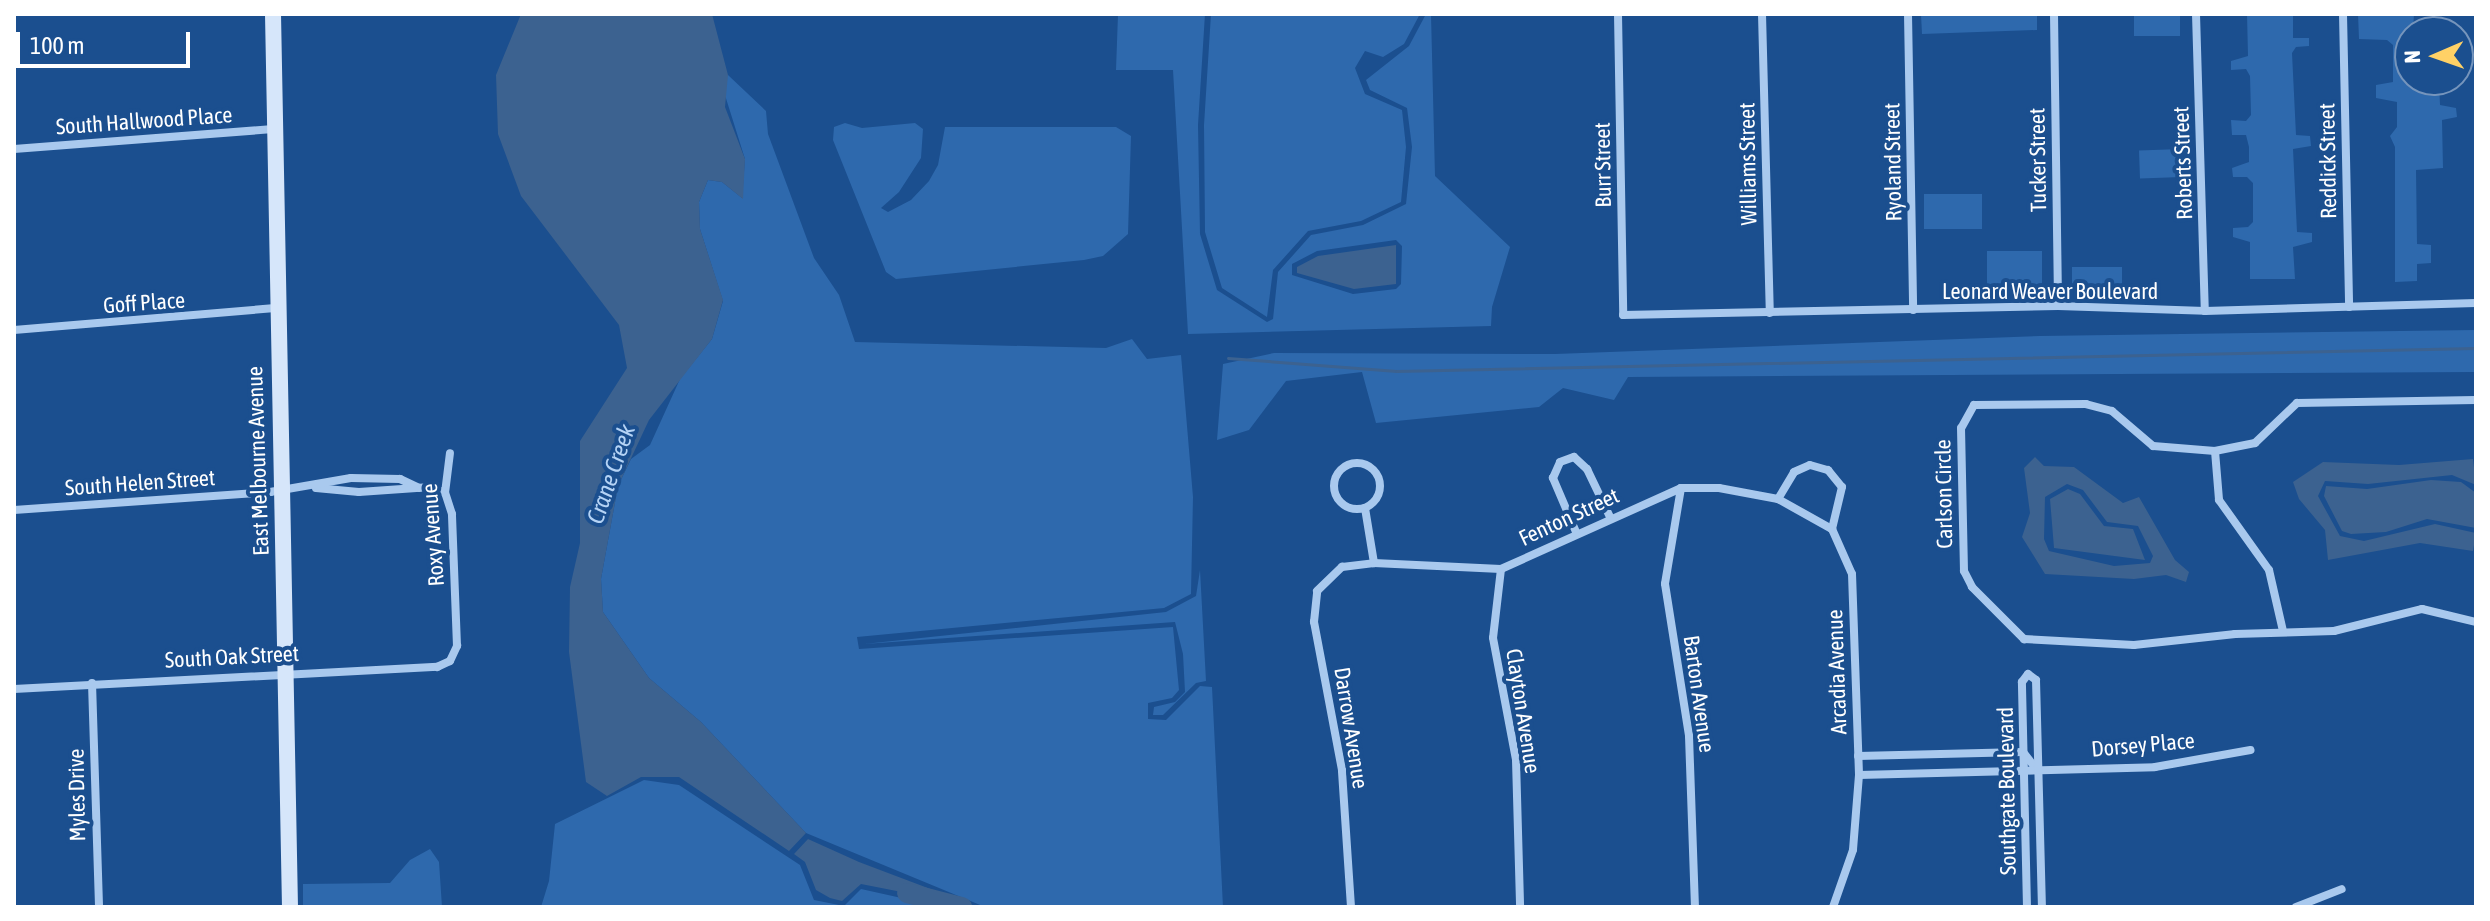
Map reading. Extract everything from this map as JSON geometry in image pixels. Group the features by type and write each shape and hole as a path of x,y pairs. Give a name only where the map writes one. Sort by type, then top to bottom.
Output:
{"street":[{"name":"East Melbourne Avenue","path":"273,14 275,308 290,907"},
{"name":"Burr Street","path":"1618,14 1623,315"},
{"name":"Williams Street","path":"1762,14 1770,313"},
{"name":"Ryoland Street","path":"1908,14 1913,310"},
{"name":"Tucker Street","path":"2054,14 2058,306"},
{"name":"Roberts Street","path":"2196,14 2205,311"},
{"name":"Reddick Street","path":"2343,14 2349,307"},
{"name":"South Hallwood Place","path":"14,149 276,129"},
{"name":"Leonard Weaver Boulevard","path":"1623,315 2058,306 2205,311 2476,303"},
{"name":"Goff Place","path":"14,330 275,308"},
{"name":"Carlson Circle","path":"2476,400 2297,403 2255,443 2215,451 2153,446 2098,406 1974,405 1961,428 1966,578 2016,635 2033,642 2134,645 2283,631 2334,631 2422,609 2476,622"},
{"path":"2215,451 2219,500 2269,570 2283,631"},
{"name":"Roxy Avenue","path":"450,453 445,493 452,514 457,646 450,661"},
{"path":"1576,532 1553,478 1560,462 1574,457 1587,469 1610,517"},
{"path":"1350,464 1366,465 1377,475 1380,491 1365,508 1344,505 1336,494 1338,473 1350,464"},
{"path":"1778,499 1794,472 1810,465 1828,470 1842,487 1832,529"},
{"name":"South Helen Street","path":"316,488 351,478 400,479 419,488 445,493"},
{"name":"South Helen Street","path":"14,510 281,488 359,492 419,488"},
{"name":"Fenton Street","path":"1342,567 1374,563 1501,569 1576,532 1681,488 1719,488 1778,499 1832,529"},
{"name":"Barton Avenue","path":"1681,488 1665,584 1689,736 1695,907"},
{"path":"1365,508 1374,563"},
{"name":"Arcadia Avenue","path":"1832,529 1852,574 1859,775 1853,850 1833,907"},
{"name":"Darrow Avenue","path":"1342,567 1317,591 1314,622 1342,770 1351,907"},
{"name":"Clayton Avenue","path":"1501,569 1493,638 1516,760 1520,907"},
{"name":"South Oak Street","path":"14,689 286,672 437,667 450,661"},
{"name":"Southgate Boulevard","path":"2027,907 2022,682 2028,674 2036,680 2042,907"},
{"name":"Myles Drive","path":"92,683 99,907"},
{"name":"Dorsey Place","path":"1859,775 2155,767 2250,750"},
{"path":"1858,756 2023,752 2038,770"},
{"path":"2296,907 2342,889"}],"shaded area":[{"path":"1118,14 1205,14 1198,125 1200,234 1217,290 1267,322 1273,319 1278,272 1311,235 1363,225 1406,204 1412,147 1407,108 1370,90 1366,80 1409,46 1426,14 1431,14 1435,176 1510,247 1492,307 1491,326 1188,334 1173,70 1116,70","holes":["1396,240 1402,246 1401,284 1396,289 1353,294 1292,275 1292,264 1317,251"]},
{"path":"1211,14 1420,14 1404,44 1383,57 1365,51 1355,68 1365,94 1402,110 1406,147 1401,202 1361,221 1308,231 1273,270 1267,317 1222,288 1205,232 1204,125"},
{"path":"1921,14 2037,14 2037,30 1922,34"},
{"path":"2134,14 2180,14 2180,36 2134,36"},
{"path":"2247,14 2293,14 2293,38 2309,38 2309,46 2296,47 2292,53 2296,135 2310,136 2311,146 2293,149 2297,232 2312,233 2312,242 2293,247 2295,279 2250,279 2250,242 2233,237 2233,228 2248,227 2253,222 2253,183 2247,177 2233,177 2232,168 2249,162 2246,135 2232,135 2231,120 2246,121 2251,115 2250,76 2246,69 2231,70 2231,61 2248,56"},
{"path":"2358,14 2414,14 2394,16 2394,96 2440,96 2440,105 2456,108 2457,117 2442,120 2443,168 2416,170 2417,244 2431,245 2431,263 2417,264 2417,281 2395,282 2395,147 2390,136 2397,127 2397,102 2376,98 2376,85 2393,82 2393,45 2387,40 2359,39"},
{"path":"728,75 766,111 768,134 814,258 839,295 855,342 1106,348 1132,339 1147,359 1181,355 1193,497 1191,594 1164,608 857,637 859,649 1173,627 1179,690 1172,698 1148,703 1148,719 1166,720 1200,686 1212,687 1223,907 985,907 806,833 701,722 649,678 603,612 601,579 618,486 631,459 650,445 680,379 712,339 723,301 700,229 699,202 708,180 722,182 742,198 745,159 719,76"},
{"path":"845,123 862,128 915,123 923,129 921,158 899,192 881,208 888,212 911,200 929,181 938,165 945,127 1116,127 1131,136 1128,234 1103,256 1084,260 896,279 886,272 833,140 834,127"},
{"path":"2181,149 2182,177 2140,178 2139,150"},
{"path":"1924,194 1982,194 1982,229 1924,229"},
{"path":"1987,251 2042,251 2042,293 1987,293"},
{"path":"2072,267 2122,267 2122,291 2072,291"},
{"path":"2476,330 2476,372 1628,377 1614,400 1563,388 1539,407 1376,423 1362,372 1286,381 1249,430 1217,440 1223,364 1274,353 1555,354 2040,336"},
{"path":"1200,570 1206,681 1196,683 1163,715 1153,715 1154,707 1175,702 1185,692 1183,654 1175,622 864,644 1166,612 1196,596"},
{"path":"644,780 679,785 800,865 814,900 844,906 861,889 942,907 541,907 549,881 555,824"},
{"path":"430,849 439,862 442,907 303,907 303,884 390,883 410,860"}],"water":[{"path":"521,14 712,14 728,75 725,107 745,159 743,199 722,182 708,180 699,202 700,229 723,300 712,339 649,420 618,486 601,579 603,612 649,678 701,722 806,833 789,851 679,777 641,777 607,796 586,782 569,652 570,587 580,543 580,441 627,368 619,325 521,196 498,134 496,75"},
{"path":"1396,245 1396,284 1354,289 1297,273 1297,267 1318,256"},
{"path":"2035,457 2044,466 2074,467 2123,503 2139,497 2175,560 2189,572 2186,582 2166,575 2134,579 2045,574 2022,537 2030,513 2024,468","holes":["2067,484 2083,490 2107,522 2138,526 2153,556 2150,563 2114,566 2049,551 2044,539 2045,497"]},
{"path":"2473,459 2476,485 2452,475 2368,484 2325,481 2318,496 2340,536 2364,541 2435,524 2476,533 2473,551 2420,543 2328,560 2325,530 2299,499 2293,482 2323,462 2399,465"},
{"path":"2431,480 2461,482 2476,493 2476,528 2427,519 2386,532 2351,534 2342,531 2324,496 2326,486 2367,489"},
{"path":"2068,489 2080,494 2104,526 2133,529 2145,560 2054,548 2050,499"},
{"path":"808,839 859,862 978,907 861,884 842,901 830,898 816,890 805,862 794,854"}],"waterway":[{"path":"1228,358 1396,371 2476,348"},
{"name":"Crane Creek","path":"907,893 962,907"}]}
